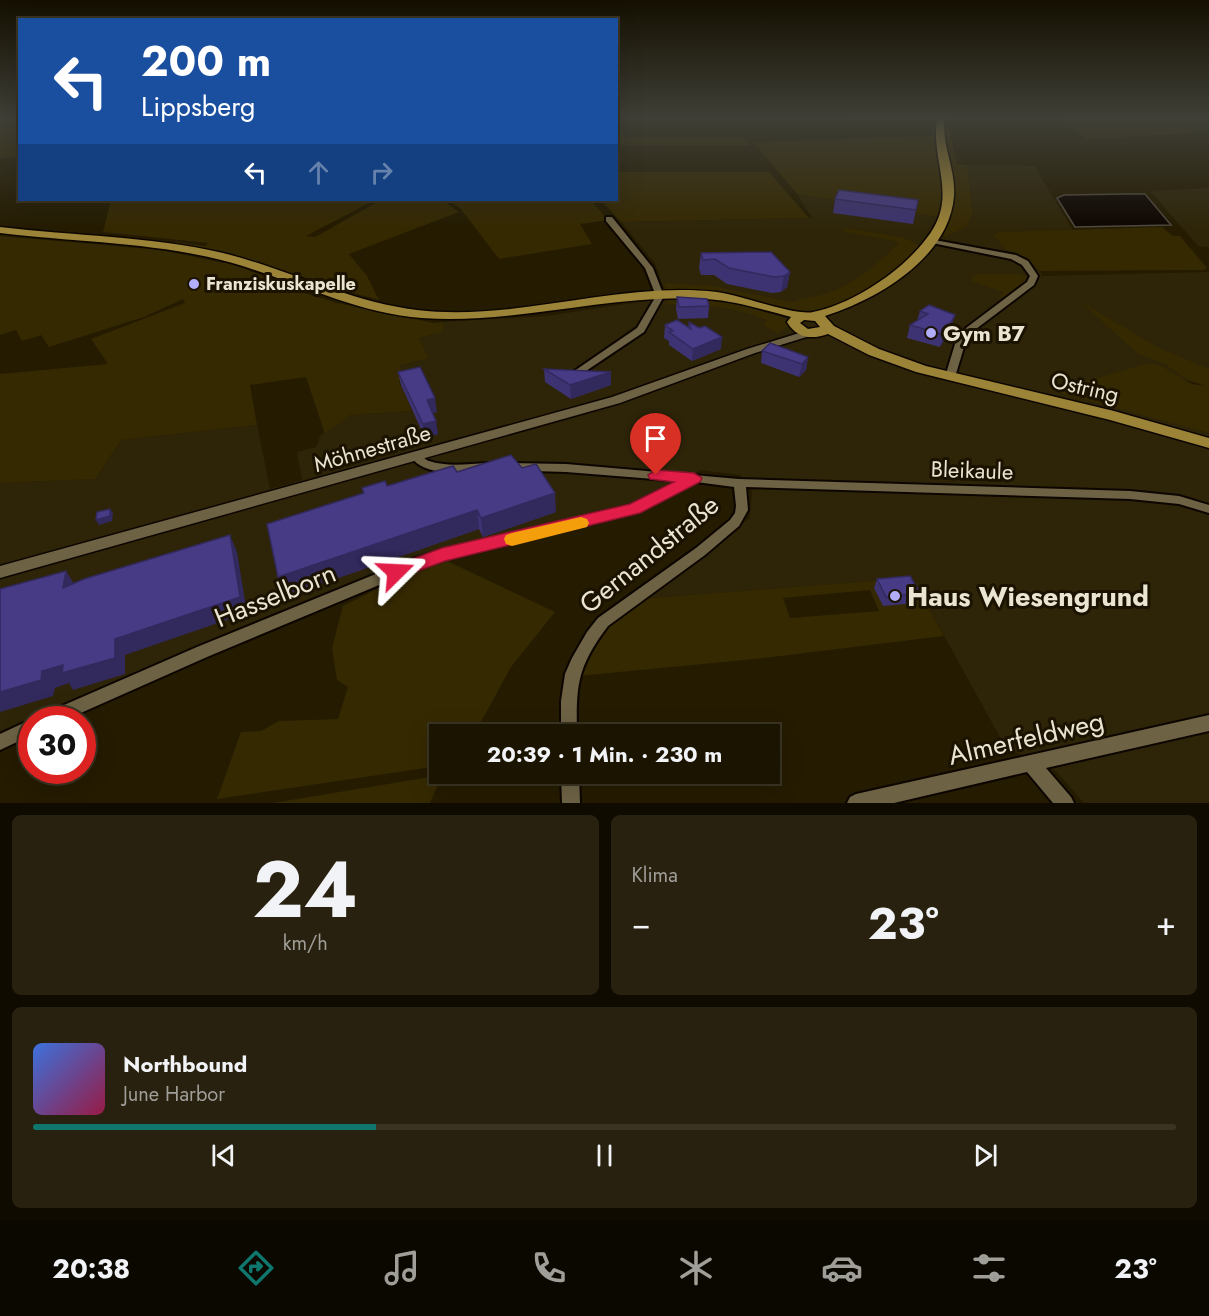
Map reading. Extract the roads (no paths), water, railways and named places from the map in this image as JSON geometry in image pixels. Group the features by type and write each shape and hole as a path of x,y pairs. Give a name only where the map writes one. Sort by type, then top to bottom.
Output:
{"main road":[{"path":"810,325 902,270 932,241 941,225 949,197 944,155"},
{"path":"0,230 130,242 221,256 357,302 420,314 507,313 660,296 706,295 761,306 889,358"},
{"path":"843,307 838,323 857,344"},
{"path":"810,325 889,358"},
{"name":"Ostring","path":"889,358 950,377 1114,416 1209,443"}],"street":[{"path":"571,378 641,330 660,296 649,268 609,219"},
{"path":"932,241 1013,257 1024,263 1034,276 1031,283 967,332 960,344 950,377"},
{"name":"Möhnestraße","path":"0,572 616,400 751,351 810,325"},
{"path":"417,456 419,461 431,466 566,468 736,483"},
{"name":"Hasselborn","path":"79,706 202,652 416,564 442,555 627,511 655,500 694,478"},
{"name":"Bleikaule","path":"736,483 1130,495 1179,500 1209,509"},
{"name":"Gernandstraße","path":"569,724 568,690 572,670 590,638 603,622 737,521 743,504 736,483"},
{"name":"Almerfeldweg","path":"856,803 1209,723"},
{"path":"0,742 18,734"},
{"path":"1031,764 1065,803"},
{"path":"570,784 571,803"}],"place":[{"name":"Franziskuskapelle","path":"194,284"},
{"name":"Gym B7","path":"931,333"},
{"name":"Haus Wiesengrund","path":"895,596"}]}
